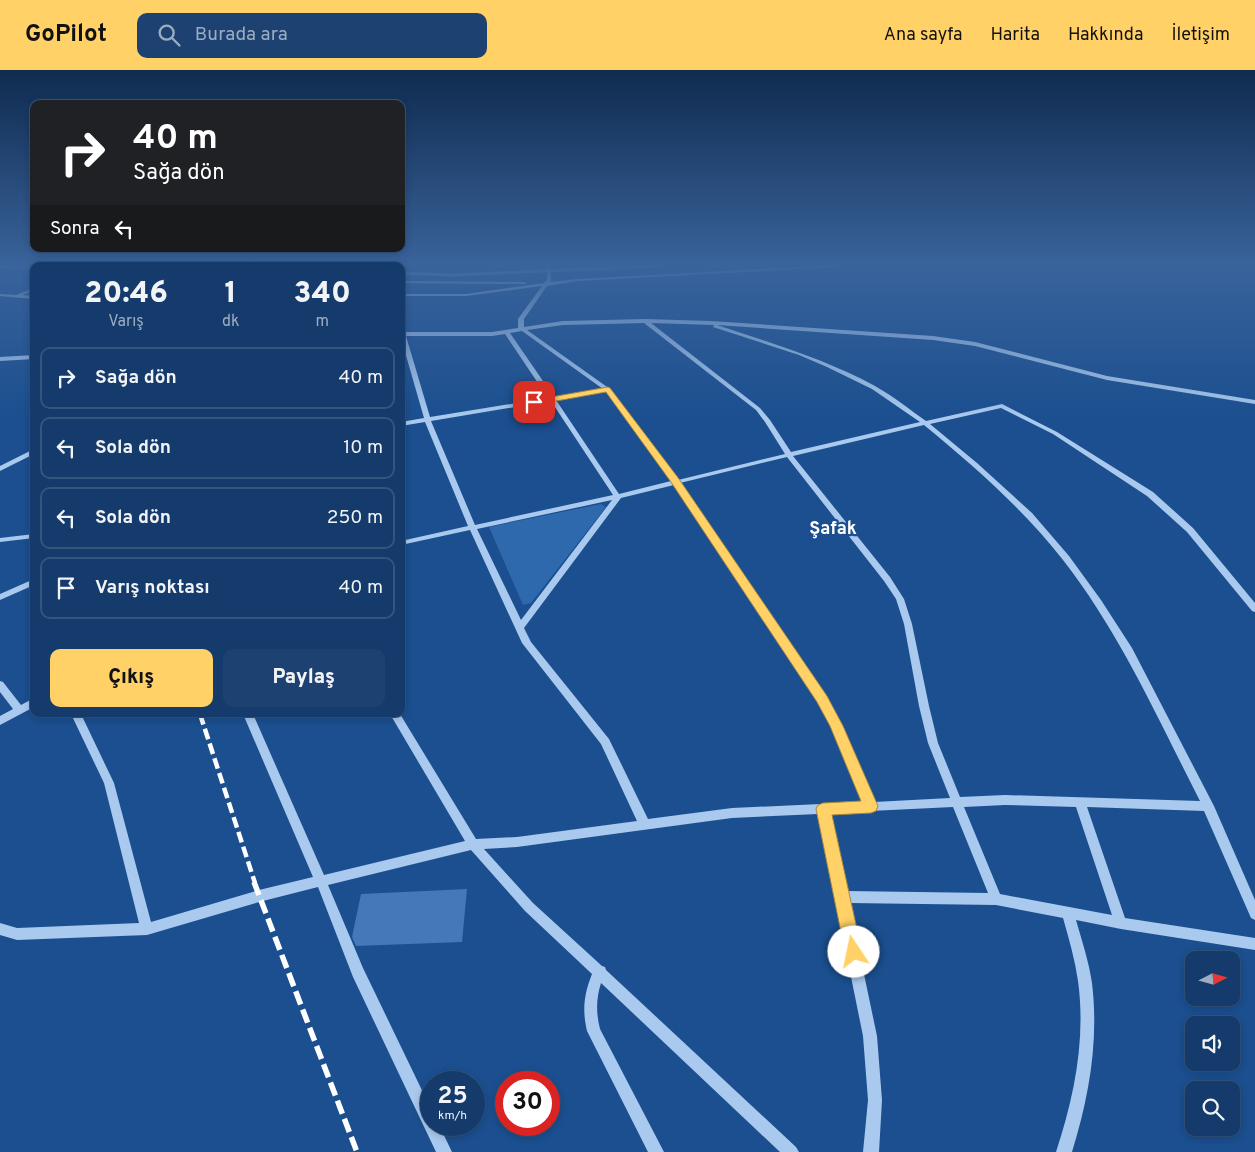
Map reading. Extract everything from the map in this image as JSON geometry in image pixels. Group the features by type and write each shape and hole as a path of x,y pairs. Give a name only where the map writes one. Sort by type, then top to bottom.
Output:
{"street":[{"path":"521,328 522,316"},
{"path":"644,321 758,409 768,421 790,456 887,580 900,600 908,624 933,743 996,900"},
{"path":"405,334 478,334 507,332 521,328 563,323 644,321 711,323 955,340 1106,378 1255,402"},
{"path":"711,323 829,366 874,388 924,422 975,464 1029,515 1066,558 1098,602 1127,648 1208,806 1255,914"},
{"path":"521,328 608,390 675,481 822,700 837,726 871,806"},
{"path":"507,332 551,400 618,496"},
{"path":"405,344 427,419 472,526 527,643 605,742 645,825"},
{"path":"0,359 30,358"},
{"path":"405,423 608,390"},
{"path":"405,542 472,526 618,496 675,481 790,456 924,422 1002,406 1055,433 1133,481 1167,508 1190,530 1255,609"},
{"path":"0,469 30,454"},
{"path":"520,627 618,496"},
{"path":"0,540 30,536"},
{"path":"0,597 30,584"},
{"path":"0,685 20,710"},
{"path":"0,721 30,704"},
{"path":"77,717 109,783 147,928"},
{"path":"249,717 321,881 358,972 420,1102"},
{"path":"397,717 473,844 529,907 791,1152"},
{"path":"0,929 16,934 147,928 259,896 473,844 517,842 732,813 1006,800 1208,806"},
{"path":"1080,802 1121,923"},
{"path":"823,809 870,1036 875,1100 871,1152"},
{"path":"842,897 996,900 1121,923 1255,944"},
{"path":"1064,1152 1081,1092 1087,1024 1085,983 1068,913"},
{"path":"600,972 590,995 590,1019 594,1031 656,1152"},
{"path":"436,1136 444,1152"}],"shaded area":[{"path":"601,504 606,507 531,603 523,605 489,527"}],"building":[{"path":"467,889 462,942 356,946 352,937 361,894"}],"railway":[{"path":"201,717 255,883"},
{"path":"254,882 357,1152"}],"district":[{"name":"Şafak","path":"833,529"}],"route":[{"path":"534,402 608,390 675,481 822,700 837,726 871,806 823,809 854,952"}]}
